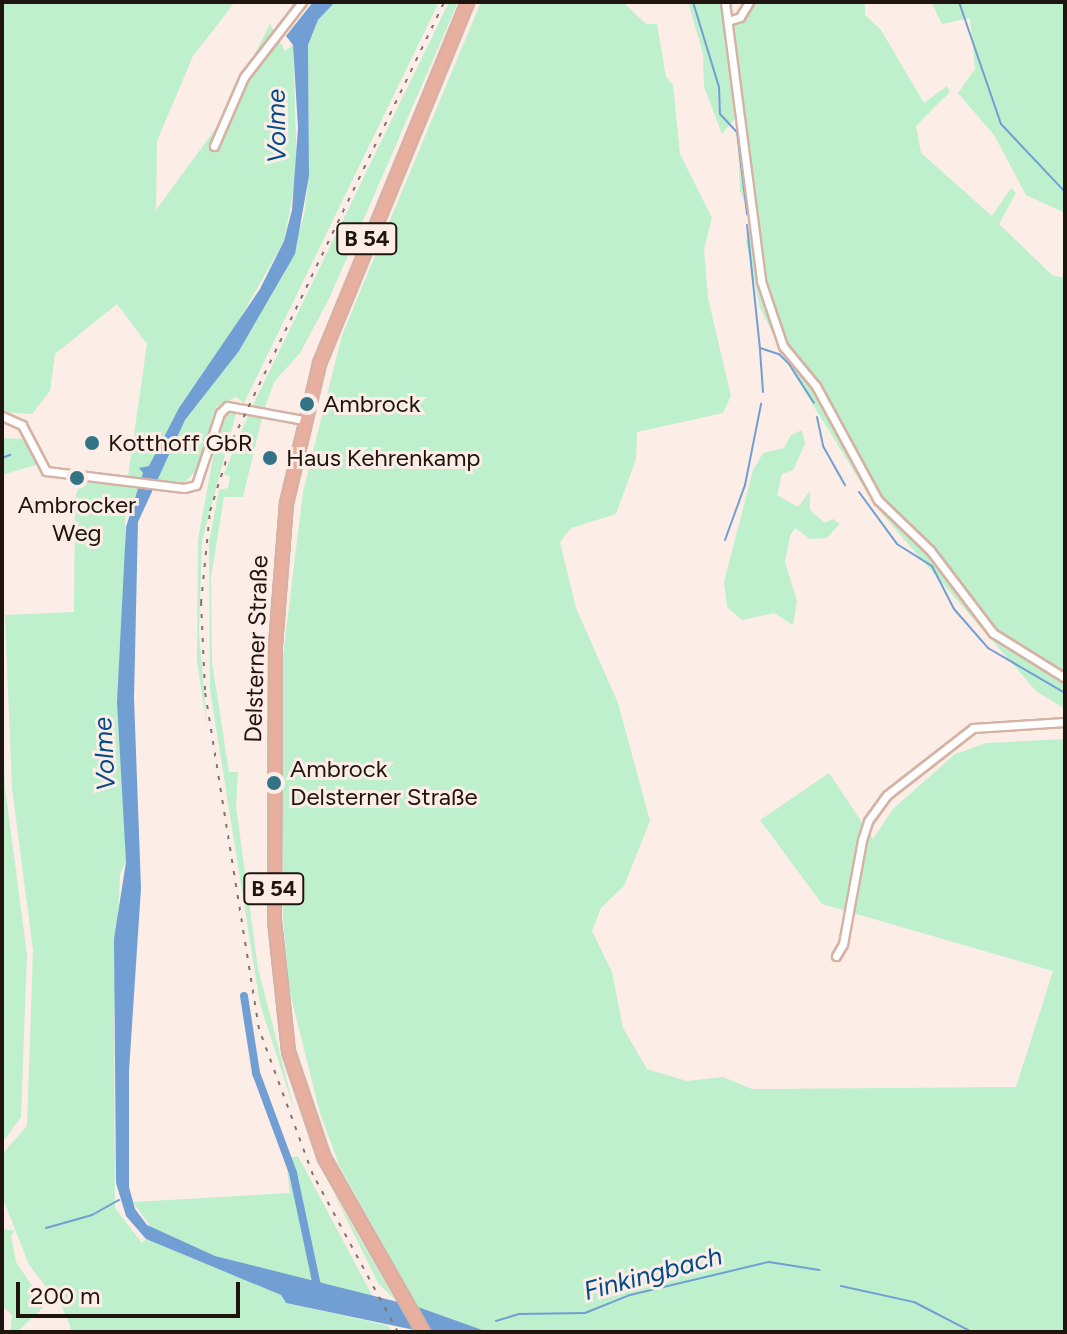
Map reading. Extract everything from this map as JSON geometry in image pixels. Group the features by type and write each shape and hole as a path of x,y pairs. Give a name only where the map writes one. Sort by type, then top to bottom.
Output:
{"main road":[{"name":"Delsterner Straße","path":"423,1332 317,1143 291,1063 278,987 275,630 286,503 303,420 332,322 467,2"}],"street":[{"path":"214,146 244,77 302,2"},
{"path":"725,2 731,20 761,281 783,346 816,386 878,500 930,550 993,633 1065,678"},
{"path":"731,20 740,17 749,2"},
{"path":"2,416 22,425 44,470 171,487 196,485 220,413 227,406 303,420"},
{"path":"836,956 843,944 850,886 868,821 887,795 948,742 973,728 1065,722"}],"green space":[{"path":"2,2 235,2 193,56 157,141 156,210 219,124 270,24 285,51 293,45 297,172 284,241 226,343 181,407 125,517 126,862 120,874 114,1016 115,1208 142,1243 146,1239 281,1295 286,1303 386,1325 394,1332 68,1332 71,1328 62,1307 29,1265 2,1196 2,1154 27,1126 33,950 12,788 5,615 74,612 75,499 81,478 127,483 147,344 117,304 55,354 50,391 32,414 2,412"},
{"path":"335,2 439,2 244,403 236,397 216,407 196,471 185,482 156,480 185,420 239,351 285,272 304,216 309,176 308,45 318,20"},
{"path":"449,2 458,2 329,299 300,353 274,382 265,407 253,405"},
{"path":"481,2 623,2 646,24 657,24 666,77 673,85 680,154 712,218 704,249 708,298 731,396 723,413 637,432 636,459 616,514 571,528 560,542 576,608 618,703 650,821 624,886 601,908 592,931 612,972 623,1028 647,1069 687,1081 723,1077 752,1089 1016,1087 1053,971 822,904 760,820 829,773 873,839 893,809 955,754 986,743 1065,739 1065,1332 488,1332 418,1307 339,1165 320,1113 289,989 283,917 282,664 303,492 342,335"},
{"path":"688,2 721,2 728,23 742,20 753,2 865,2 865,15 881,30 924,103 947,86 950,92 916,126 921,153 992,216 1011,188 1016,193 999,224 1052,275 1065,278 1065,709 1036,691 876,507 789,366 760,308 746,241 753,222 740,191 737,116 722,134 704,87 703,54"},
{"path":"931,2 1065,2 1065,213 1026,195 994,135 958,93 975,69 970,18 942,24"},
{"path":"237,410 202,541 199,632 207,727 197,661 198,540 215,446 227,412"},
{"path":"249,413 262,418 243,497 224,497 211,578 212,662 229,772 238,772 236,806 258,968 295,1112 260,1004 210,690 209,542 219,490 228,488 230,477 224,474"},
{"path":"802,430 805,444 793,470 782,474 777,495 798,507 810,491 810,510 825,523 833,519 840,524 827,538 810,539 795,528 790,536 785,562 797,601 793,625 774,613 742,620 727,607 724,582 753,470 763,453 784,448 791,435"},
{"path":"2,438 27,439 36,465 5,474 2,481"},
{"path":"2,699 5,787 27,955 21,1117 2,1143"},
{"path":"298,1156 373,1297 215,1256 153,1230 133,1202 290,1193 286,1159"},
{"path":"318,1161 334,1193 395,1300 378,1283"},
{"path":"4,1229 15,1231 11,1236 16,1262 41,1299 49,1302 17,1332 10,1332 12,1315 2,1306"}],"water":[{"path":"313,2 335,2 318,20 308,45 309,176 295,254 239,351 185,420 138,522 134,698 141,888 129,1071 129,1187 135,1209 147,1225 215,1256 418,1307 488,1332 424,1332 286,1303 281,1295 146,1239 126,1216 116,1183 114,939 126,862 117,702 126,527 143,473 139,468 149,466 179,408 260,289 284,241 292,210 298,128 293,45 286,36"}],"waterway":[{"path":"693,2 719,87 720,114 737,132 747,214"},
{"path":"959,2 1001,124 1065,192"},
{"path":"747,225 760,348 779,354 789,364 814,403"},
{"path":"760,350 763,392"},
{"path":"725,540 745,485 761,404"},
{"path":"817,417 823,446 845,485"},
{"path":"2,458 10,455"},
{"path":"859,492 897,544 932,566 954,609 988,648 1065,693"},
{"path":"244,996 256,1073 293,1173 318,1291"},
{"path":"46,1228 92,1215 119,1200"},
{"name":"Finkingbach","path":"496,1321 519,1314 585,1313 630,1295 769,1262 819,1270"},
{"name":"Finkingbach","path":"841,1286 914,1302 972,1332"}],"railway":[{"path":"398,1332 313,1175 259,1029 205,690 201,603 210,511 233,439 444,2"}],"place":[{"name":"Ambrock","path":"307,404"},
{"name":"Kotthoff GbR","path":"92,443"},
{"name":"Haus Kehrenkamp","path":"270,458"},
{"name":"Ambrocker Weg","path":"77,478"},
{"name":"Ambrock Delsterner Straße","path":"274,783"}],"water label":[{"name":"Volme","path":"277,126"},
{"name":"Volme","path":"105,754"}]}
